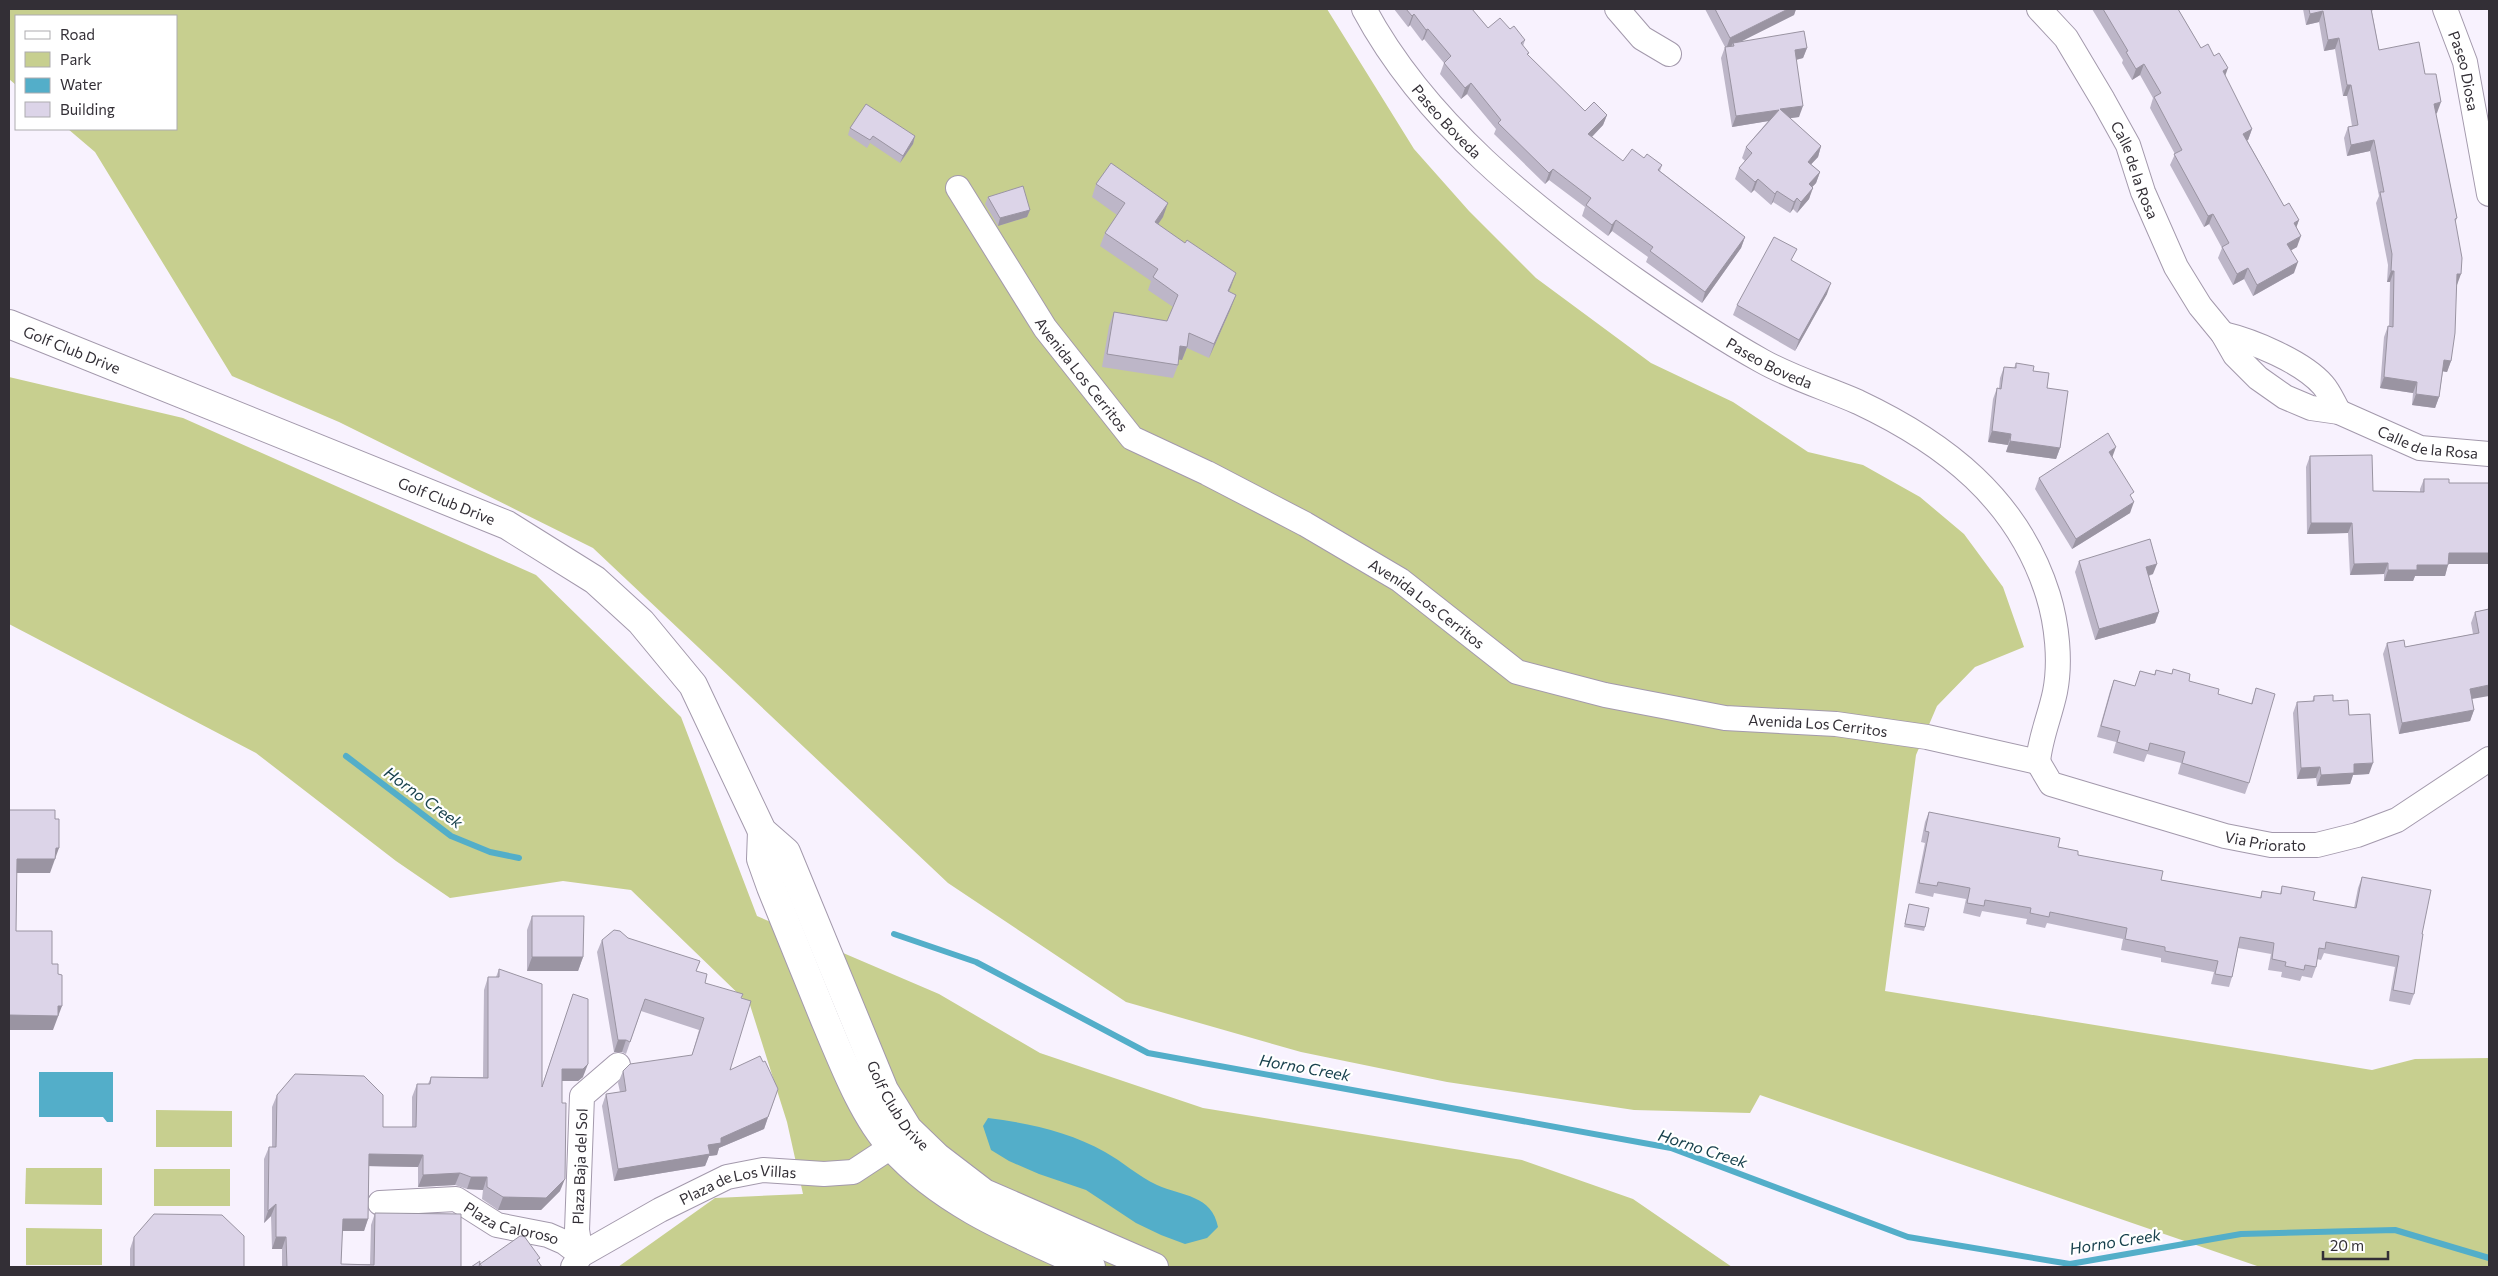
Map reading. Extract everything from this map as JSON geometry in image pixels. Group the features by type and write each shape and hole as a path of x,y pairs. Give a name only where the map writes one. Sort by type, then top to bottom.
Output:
{"street":[{"name":"Paseo Boveda","path":"1364,9 1382,42 1432,106 1486,160 1575,238 1670,304 1763,362 1857,402 1915,432 1950,455 1986,489 2012,519 2032,553 2049,597 2057,645 2056,690 2039,747 2038,762"},
{"path":"1617,9 1642,38 1669,54"},
{"name":"Calle de la Rosa","path":"2039,9 2066,38 2128,145 2146,199 2176,267 2200,306 2224,334 2235,355 2258,378 2285,397 2311,408 2339,412 2420,448 2489,454"},
{"name":"Paseo Diosa","path":"2445,9 2454,28 2465,62 2489,194"},
{"name":"Avenida Los Cerritos","path":"958,188 1045,328 1132,438 1206,473 1305,524 1400,580 1517,672 1605,695 1725,718 1836,724 1927,737 2038,762"},
{"name":"Golf Club Drive","path":"9,324 507,525 595,580 640,622 693,685 762,831 786,852 884,1090 900,1138 919,1173 964,1207 1091,1267"},
{"path":"2224,334 2246,340 2301,367 2324,386 2339,412"},
{"name":"Via Priorato","path":"2038,762 2051,784 2225,836 2280,845 2317,845 2358,835 2397,820 2489,759"},
{"name":"Plaza Baja del Sol","path":"577,1261 582,1096 618,1065"},
{"name":"Golf Club Drive","path":"900,1138 937,1157 984,1193 1154,1267"},
{"name":"Plaza de Los Villas","path":"577,1261 660,1210 727,1177 763,1170 842,1174 866,1165 900,1138"},
{"name":"Plaza Caloroso","path":"380,1203 456,1199 497,1225 548,1235 564,1242 577,1261"}],"green space":[{"path":"9,9 1327,9 1414,149 1469,211 1536,278 1651,363 1733,402 1808,452 1863,465 1920,497 1964,534 2003,587 2024,647 1975,667 1937,706 1916,755 1885,991 2372,1070 2415,1059 2489,1058 2489,1267 2260,1267 1760,1095 1750,1113 1634,1110 1447,1082 1301,1052 1126,1002 948,883 593,548 339,422 232,376 95,152 69,130 178,130 178,15 15,15 15,84 9,79"},
{"path":"9,377 183,418 536,575 681,717 757,916 939,994 1040,1053 1203,1108 1522,1160 1633,1199 1732,1267 618,1267 715,1198 803,1194 787,1122 750,1005 631,890 563,881 450,898 396,861 256,753 9,624"},
{"path":"156,1110 232,1111 232,1147 156,1147"},
{"path":"26,1168 102,1168 102,1205 25,1204"},
{"path":"154,1169 230,1169 230,1206 154,1206"},
{"path":"26,1228 102,1229 102,1265 26,1265"}],"water":[{"path":"39,1072 113,1072 113,1122 107,1122 103,1117 39,1117"},
{"path":"988,1118 1048,1129 1092,1145 1157,1185 1195,1198 1203,1203 1215,1216 1218,1227 1207,1238 1185,1244 1161,1235 1136,1223 1086,1190 1039,1174 1009,1161 991,1150 983,1126"}],"building":[{"path":"1406,9 1472,9 1488,28 1500,18 1510,29 1514,26 1525,40 1521,43 1529,53 1527,54 1585,111 1594,102 1607,115 1588,134 1623,161 1632,149 1644,158 1647,154 1662,165 1658,170 1745,237 1705,292 1650,251 1653,247 1616,220 1612,225 1586,205 1591,198 1553,169 1549,173 1498,123 1501,120 1471,83 1465,88 1444,63 1451,56 1428,29 1426,30 1414,14 1412,16"},
{"path":"1715,9 1788,9 1730,38"},
{"path":"2103,9 2178,9 2201,48 2208,44 2214,56 2219,53 2228,68 2223,71 2252,129 2243,134 2284,206 2289,203 2299,220 2294,223 2301,236 2287,244 2298,262 2257,285 2248,268 2237,274 2222,247 2229,243 2213,214 2208,216 2174,154 2182,150 2154,97 2161,93 2144,64 2136,69 2126,52 2128,51"},
{"path":"2309,9 2371,9 2379,50 2419,42 2425,74 2436,74 2441,102 2434,104 2457,218 2455,219 2462,258 2461,274 2457,274 2455,333 2451,361 2444,360 2439,397 2416,394 2417,382 2384,377 2388,326 2393,327 2394,271 2391,271 2392,254 2380,192 2384,192 2374,140 2351,145 2348,127 2358,125 2351,85 2347,85 2339,38 2328,40 2323,11 2310,14"},
{"path":"1804,31 1807,48 1795,50 1803,106 1780,109 1821,146 1808,162 1820,172 1809,184 1813,188 1801,202 1797,198 1794,202 1777,191 1775,194 1758,179 1755,182 1739,168 1752,153 1746,147 1779,110 1736,116 1725,47 1734,46 1733,43"},
{"path":"866,104 915,136 903,156 873,136 870,140 850,128"},
{"path":"1111,163 1168,203 1155,222 1185,243 1187,240 1236,273 1228,291 1236,295 1214,344 1189,333 1187,347 1180,346 1178,365 1107,354 1114,312 1167,321 1178,295 1153,277 1158,269 1105,233 1125,203 1096,184"},
{"path":"1023,186 1030,210 1000,218 988,197"},
{"path":"1774,237 1797,249 1791,260 1831,283 1799,340 1737,305"},
{"path":"2016,363 2034,366 2033,371 2049,373 2047,388 2068,391 2060,448 2010,441 2011,434 1992,431 1997,388 2001,389 2004,367 2016,368"},
{"path":"2108,433 2116,447 2109,452 2134,492 2130,495 2134,502 2076,539 2039,478"},
{"path":"2372,455 2373,491 2424,492 2424,479 2449,479 2449,483 2489,483 2489,553 2449,553 2448,565 2417,565 2417,570 2388,570 2388,563 2354,564 2352,523 2311,523 2310,456"},
{"path":"2150,539 2157,564 2146,567 2159,612 2099,629 2079,561"},
{"path":"2489,609 2489,685 2470,689 2474,710 2402,723 2387,643 2404,640 2405,647 2479,633 2475,612"},
{"path":"2173,669 2190,674 2189,681 2219,689 2218,694 2252,704 2256,688 2275,694 2249,783 2182,763 2185,752 2150,743 2148,751 2117,742 2120,731 2101,726 2114,680 2135,686 2140,671 2155,675 2156,670 2172,674"},
{"path":"2333,695 2333,701 2348,700 2349,715 2370,714 2373,763 2354,764 2354,773 2321,775 2320,767 2301,768 2297,702 2314,701 2314,696"},
{"path":"9,810 55,810 55,819 59,819 59,848 56,848 55,859 17,859 16,931 52,931 52,964 58,964 58,974 62,975 62,1006 58,1006 58,1016 9,1015"},
{"path":"1929,812 2060,838 2058,847 2078,851 2078,855 2163,871 2161,880 2261,898 2262,891 2281,894 2282,886 2315,892 2313,900 2356,908 2362,877 2431,890 2422,934 2414,994 2393,990 2399,956 2326,942 2325,949 2319,948 2316,967 2305,965 2304,970 2285,966 2286,962 2272,959 2274,943 2240,937 2232,977 2215,974 2218,961 2165,951 2165,947 2125,939 2127,928 2050,912 2049,917 2030,913 2031,908 1985,900 1984,906 1967,903 1970,888 1938,882 1937,886 1919,883 1929,832 1925,831"},
{"path":"1909,904 1929,908 1925,927 1905,924"},
{"path":"532,916 584,916 583,957 532,957"},
{"path":"614,930 620,931 628,938 700,961 696,971 707,974 705,983 743,994 741,998 751,1001 730,1070 760,1056 763,1062 765,1061 778,1089 768,1117 721,1138 721,1143 708,1145 710,1154 618,1169 606,1094 626,1091 623,1071 630,1064 692,1055 704,1018 645,999 630,1042 618,1040 602,940"},
{"path":"499,969 542,984 542,1087 573,994 588,999 588,1064 583,1069 562,1069 562,1103 566,1103 565,1179 546,1198 503,1197 487,1187 487,1177 471,1177 460,1173 423,1175 423,1155 369,1154 368,1219 343,1219 341,1264 374,1265 375,1213 461,1214 461,1267 287,1267 286,1237 276,1237 276,1204 268,1211 269,1147 276,1147 277,1095 295,1074 364,1076 383,1095 383,1127 416,1127 417,1084 430,1084 431,1077 488,1078 488,977 499,977"},
{"path":"154,1214 222,1215 244,1236 244,1267 134,1267 134,1237"},
{"path":"520,1236 524,1236 540,1258 537,1260 542,1267 482,1267 480,1264"},
{"path":"480,1261 479,1267 471,1267"}],"waterway":[{"name":"Horno Creek","path":"346,756 451,836 490,852 519,858"},
{"name":"Horno Creek","path":"894,934 976,962 1148,1053 1671,1148 1908,1237 2070,1264 2241,1234 2395,1230 2489,1258"}]}
